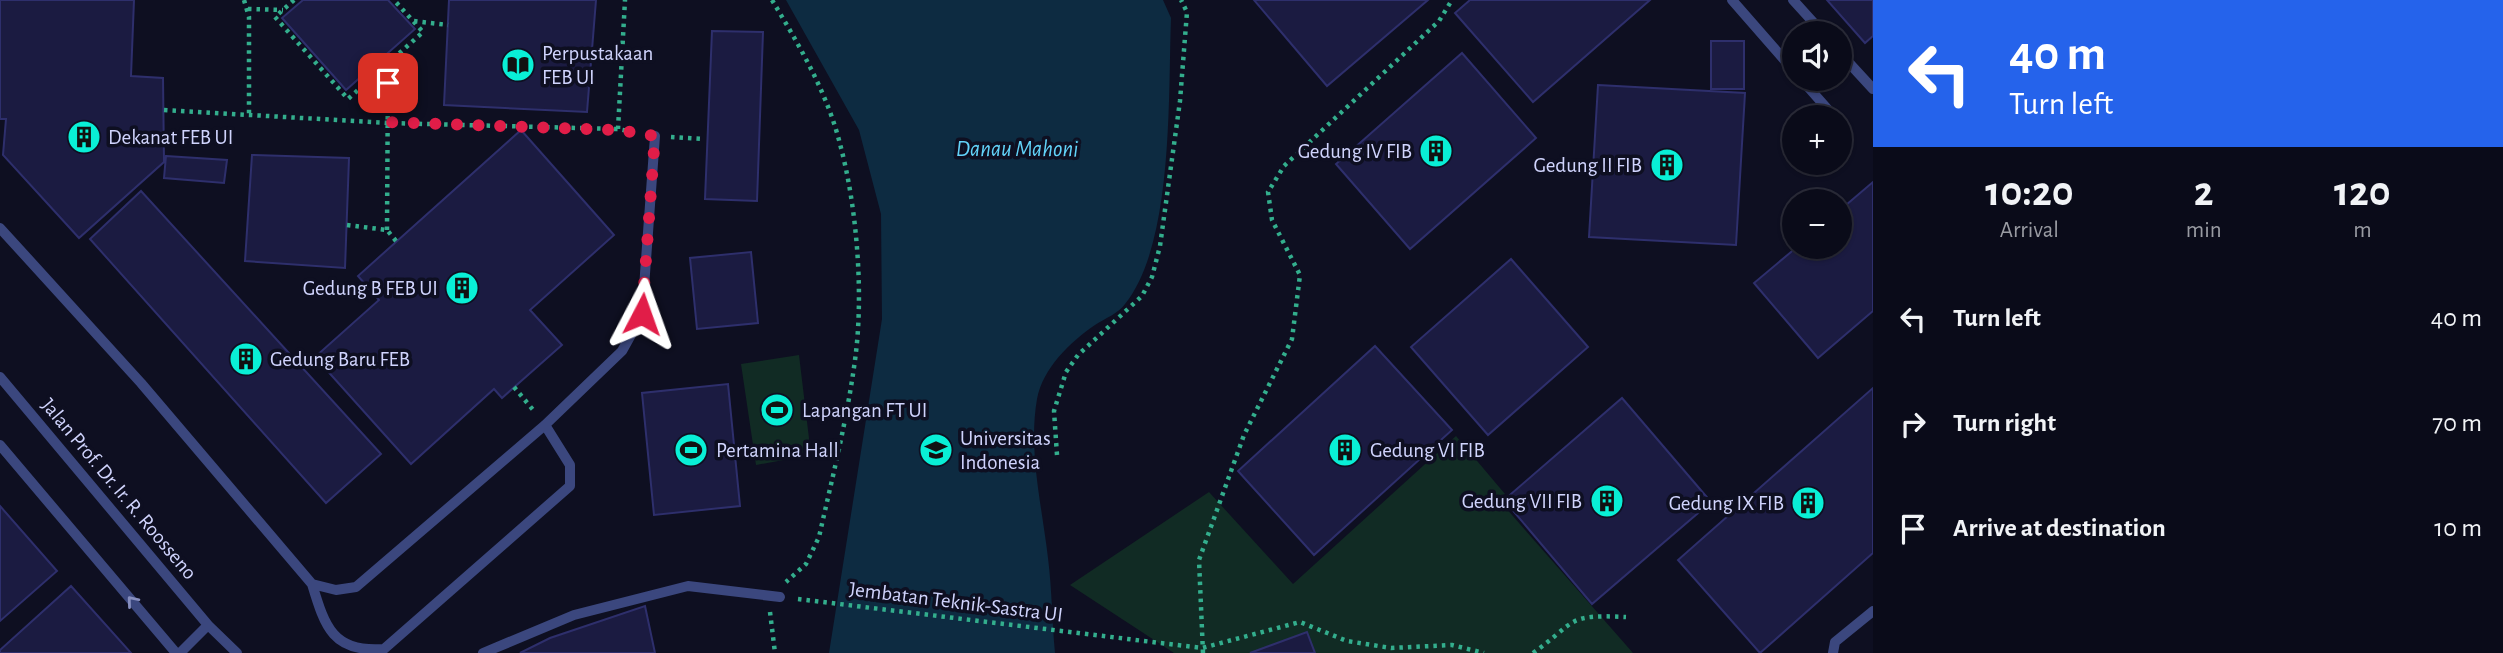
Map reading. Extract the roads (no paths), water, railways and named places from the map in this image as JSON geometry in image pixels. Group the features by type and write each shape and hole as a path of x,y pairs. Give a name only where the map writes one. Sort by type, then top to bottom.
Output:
{"lane":[{"path":"1732,0 1782,57"},
{"path":"1793,0 1812,21"},
{"path":"1852,66 1873,89"},
{"path":"1812,91 1824,105"},
{"path":"312,584 336,590 356,587 545,425 622,351 642,314 655,136"},
{"path":"0,228 141,383 312,584 323,619 338,640 359,650 384,649 570,486 570,465 545,425"},
{"name":"Jalan Prof. Dr. Ir. R. Roosseno","path":"0,377 208,625 237,653"},
{"path":"0,445 178,653 208,625"},
{"path":"482,653 574,615 688,586 775,597"},
{"path":"1833,653 1835,642 1873,611"}],"water":[{"name":"Danau Mahoni","path":"786,0 1163,0 1171,18 1165,167 1152,244 1141,277 1122,307 1086,332 1051,366 1037,399 1035,458 1049,570 1055,653 829,653 882,319 881,214 859,130"}],"place":[{"name":"Perpustakaan FEB UI","path":"518,65"},
{"name":"Dekanat FEB UI","path":"84,137"},
{"name":"Gedung IV FIB","path":"1436,151"},
{"name":"Gedung II FIB","path":"1667,165"},
{"name":"Gedung B FEB UI","path":"462,288"},
{"name":"Gedung Baru FEB","path":"246,359"},
{"name":"Lapangan FT UI","path":"777,410"},
{"name":"Pertamina Hall","path":"691,450"},
{"name":"Universitas Indonesia","path":"936,450"},
{"name":"Gedung VI FIB","path":"1345,450"},
{"name":"Gedung VII FIB","path":"1607,501"},
{"name":"Gedung IX FIB","path":"1808,503"}]}
